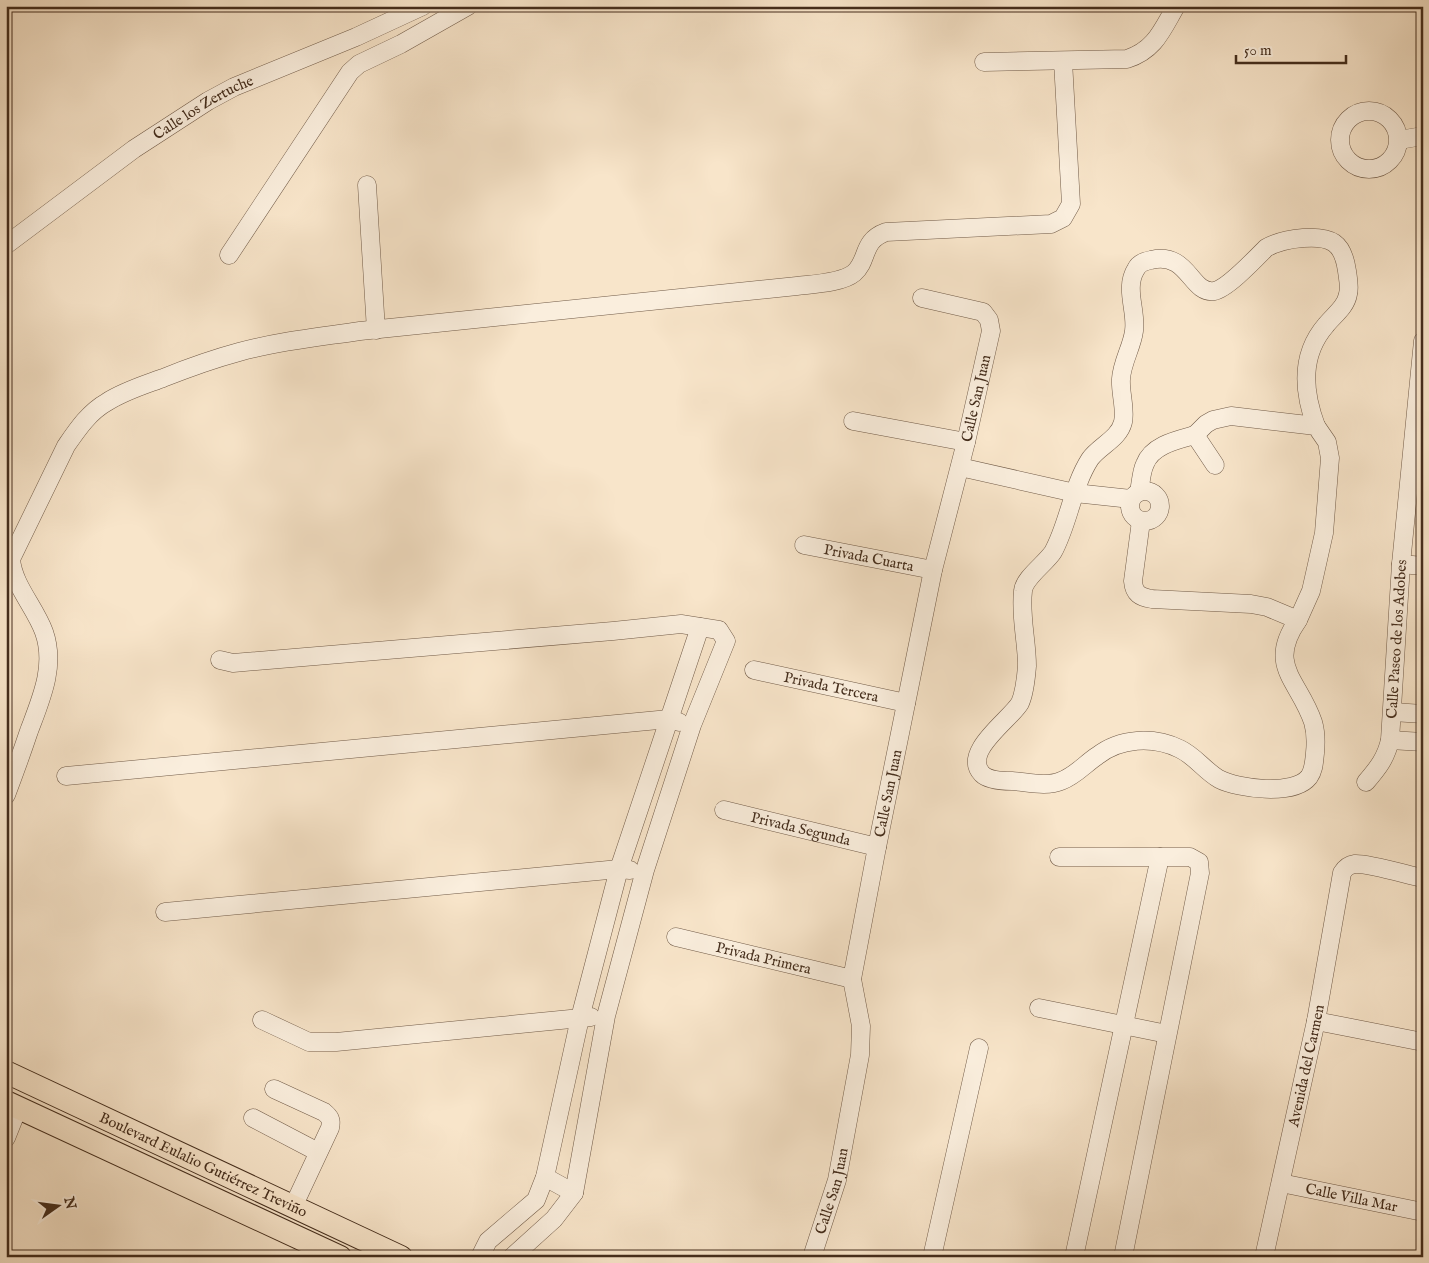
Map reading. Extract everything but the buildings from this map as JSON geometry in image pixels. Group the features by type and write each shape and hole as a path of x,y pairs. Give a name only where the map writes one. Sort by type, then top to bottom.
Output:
{"main road":[{"name":"Boulevard Eulalio Gutiérrez Treviño","path":"6,1072 401,1257"},
{"name":"Boulevard Eulalio Gutiérrez Treviño","path":"12,1105 340,1257"}],"street":[{"name":"Calle los Zertuche","path":"6,244 134,149 208,101 234,87 406,15 423,6"},
{"path":"229,255 350,72 359,64 400,44 468,6"},
{"path":"984,62 1127,59 1141,55 1156,41 1176,6"},
{"path":"6,795 42,695 49,664 48,645 43,630 13,572 11,559 55,466 76,431 89,416 106,402 124,392 189,368 240,352 293,341 376,330 839,280 853,274 870,242 878,235 886,232 1051,224 1063,218 1071,204 1063,61"},
{"path":"1399,140 1423,136"},
{"path":"367,184 376,330"},
{"path":"1319,237 1329,238 1340,248 1346,260 1349,293 1343,306 1321,331 1310,353 1305,388 1316,426 1327,442 1330,458 1324,533 1311,591 1298,620 1286,639 1284,659 1288,673 1306,706 1316,739 1311,774 1302,783 1286,788 1247,787 1231,784 1215,776 1181,750 1166,744 1141,741 1130,741 1109,748 1071,776 1055,783 1005,781 985,776 980,771 977,762 981,749 988,738 1016,709 1024,693 1027,669 1023,619 1024,586 1052,554 1075,493 1080,476 1090,458 1122,426 1121,377 1134,327 1131,280 1140,264 1161,258 1173,260 1178,262 1202,288 1212,291 1224,287 1266,248 1282,241 1319,237"},
{"name":"Calle San Juan","path":"812,1257 837,1180 860,1055 862,1026 852,979 877,847 933,570 960,467 991,331 989,320 983,312 922,298"},
{"name":"Calle Paseo de los Adobes","path":"1366,782 1387,754 1390,740 1402,564 1419,436 1423,341"},
{"path":"960,467 1075,493 1135,496 1150,492 1158,498 1160,508 1156,518 1151,521 1141,521 1132,515 1130,510 1135,496 1144,465 1154,452 1164,445 1195,435 1213,420 1231,416 1316,426"},
{"path":"853,421 966,442"},
{"path":"1195,435 1215,465"},
{"path":"1141,521 1133,581 1133,587 1139,595 1152,599 1251,604 1268,607 1298,620"},
{"name":"Privada Cuarta","path":"804,545 933,570"},
{"path":"1402,564 1423,566"},
{"path":"220,660 233,663 681,624 719,630 726,641 692,725 645,870 606,1016 574,1193 554,1220 512,1257"},
{"path":"480,1257 488,1241 536,1200 545,1177 580,1018 619,869 700,627"},
{"name":"Privada Tercera","path":"754,670 906,703"},
{"path":"1393,712 1423,714"},
{"path":"66,776 669,719 692,725"},
{"path":"1390,740 1423,742"},
{"name":"Privada Segunda","path":"724,810 877,847"},
{"path":"1059,857 1190,857 1198,862 1200,873 1122,1257"},
{"path":"1074,1257 1160,857"},
{"name":"Avenida del Carmen","path":"1264,1257 1316,1021 1342,873 1349,866 1361,864 1423,878"},
{"path":"165,912 619,869 645,870"},
{"name":"Privada Primera","path":"676,937 852,979"},
{"path":"1039,1008 1168,1034"},
{"path":"262,1020 309,1042 336,1042 606,1016"},
{"path":"1316,1021 1423,1042"},
{"path":"932,1257 979,1048"},
{"path":"274,1089 324,1112 331,1122 330,1128 293,1207"},
{"path":"6,1138 12,1105"},
{"path":"253,1118 318,1152"},
{"path":"545,1177 574,1193"},
{"name":"Calle Villa Mar","path":"1281,1183 1423,1212"}]}
